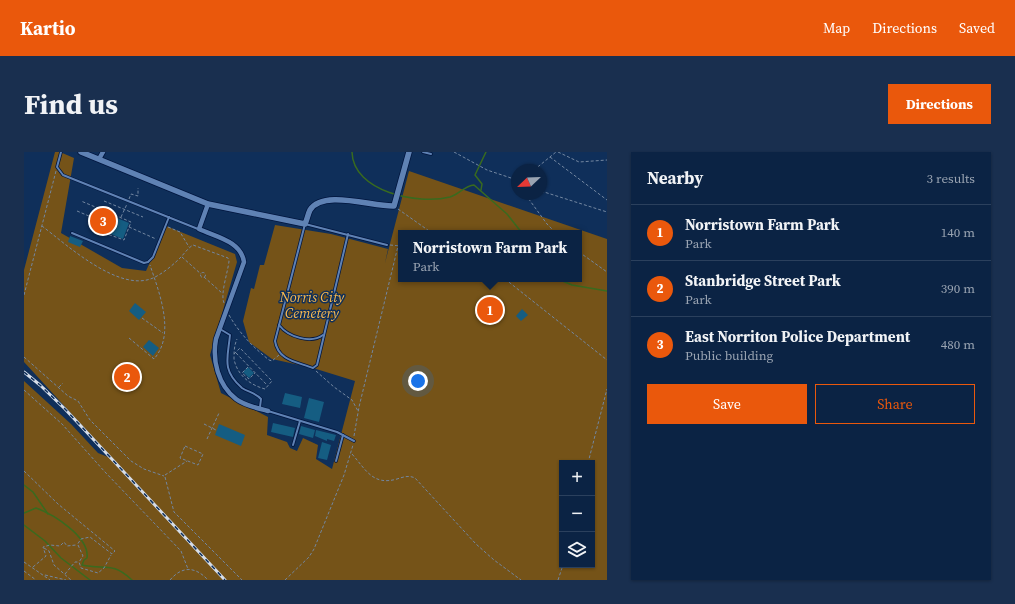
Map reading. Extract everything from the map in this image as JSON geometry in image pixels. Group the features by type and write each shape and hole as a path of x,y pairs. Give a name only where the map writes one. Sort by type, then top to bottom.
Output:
{"street":[{"path":"81,152 208,204 305,224 310,210 320,201 339,200 384,207 395,204 409,152"},
{"path":"99,159 103,152"},
{"path":"208,204 199,229 234,245 240,250 243,258 243,267 219,328 214,350 220,378 227,389 237,399 268,411"}],"lane":[{"path":"61,152 58,167 60,173 199,229"},
{"path":"423,152 432,154"},
{"path":"72,233 144,263 149,262 160,241 169,217"},
{"path":"348,234 317,365 313,368 299,364 281,354 275,341 305,224 348,234 386,245"},
{"path":"279,324 282,329 293,335 306,339 316,339 324,334"},
{"path":"219,328 230,335 226,351 230,373 243,389 261,398 260,409"},
{"path":"268,411 343,435 354,441"},
{"path":"293,445 300,421"},
{"path":"336,460 343,435"}],"path":[{"path":"454,152 487,170 511,178"},
{"path":"541,164 557,152 579,162 607,160"},
{"path":"550,157 607,200"},
{"path":"24,295 58,167"},
{"path":"547,194 607,212"},
{"path":"529,200 553,230"},
{"path":"81,201 99,208 131,222 124,240 92,230 99,208"},
{"path":"104,201 143,217"},
{"path":"395,204 428,230"},
{"path":"77,211 95,218"},
{"path":"166,226 180,232 189,248"},
{"path":"129,227 160,241"},
{"path":"285,580 309,557 314,549 352,454 358,412 387,284 398,246 386,245"},
{"path":"582,254 607,272"},
{"path":"182,256 201,274 204,274 204,277 222,294"},
{"path":"129,338 154,359 160,352 164,313 149,262"},
{"path":"201,274 201,277 204,277"},
{"path":"509,282 607,360"},
{"path":"228,314 243,338 269,360 272,361 281,354"},
{"path":"142,318 163,333"},
{"path":"235,353 240,348 272,381 268,386 264,389 260,387 237,368 235,353 237,339"},
{"path":"235,353 268,386"},
{"path":"24,357 68,396 78,401 90,420 131,461 144,469 164,476"},
{"path":"252,369 256,365"},
{"path":"249,366 242,372 245,376 248,379 255,373"},
{"path":"313,368 334,387 352,400 358,412"},
{"path":"237,383 245,376"},
{"path":"59,388 63,383"},
{"path":"589,460 607,389"},
{"path":"24,390 62,424 181,551 188,569"},
{"path":"207,439 219,413"},
{"path":"204,424 216,430"},
{"path":"185,446 203,454 198,465 188,461 180,458 185,446"},
{"path":"352,454 371,474 380,481 388,482 410,476 415,478 476,544 494,560 521,580"},
{"path":"164,476 188,461"},
{"path":"24,471 58,504 115,551 104,568 98,573 80,568 79,562"},
{"path":"164,476 174,512 242,580"},
{"path":"77,545 81,539 90,537 112,554"},
{"path":"43,547 49,545 60,546 64,542 67,546 77,545"},
{"path":"65,574 75,562 79,562 84,556 77,545"},
{"path":"33,567 46,556 43,547"},
{"path":"43,547 49,551 54,565 70,580"},
{"path":"24,562 45,575 50,580"},
{"path":"558,580 562,568"},
{"path":"170,580 177,572 188,569 199,572 208,580"},
{"path":"24,571 36,580"},
{"path":"45,575 66,580"}],"green space":[{"name":"Norris City Cemetery","path":"55,152 60,152 74,158 61,233 122,268 146,271 166,226 235,254 237,262 210,355 221,393 268,417 267,435 287,442 290,448 297,451 303,438 318,445 316,459 332,469 355,381 313,368 272,359 249,342 243,321 251,288 254,289 260,265 264,265 275,225 331,234 388,249 385,263 409,171 581,230 398,230 398,282 582,282 582,230 607,239 607,580 24,580 24,381 71,424 98,453 113,459 24,362 24,270"}],"building":[{"path":"100,211 129,223 123,239 94,227"},
{"path":"70,236 83,241 80,247 68,242"},
{"path":"135,303 146,312 139,320 129,311"},
{"path":"522,309 528,315 521,321 516,316"},
{"path":"149,340 159,348 153,356 143,347"},
{"path":"248,367 254,373 249,378 243,372"},
{"path":"285,393 302,397 300,408 282,404"},
{"path":"309,398 324,402 319,422 304,418"},
{"path":"273,423 295,428 293,437 271,432"},
{"path":"219,424 245,435 241,446 215,435"},
{"path":"301,426 315,430 313,438 299,434"},
{"path":"316,430 336,435 334,441 327,439 327,441 315,436"},
{"path":"322,442 331,445 327,460 318,458"}],"waterway":[{"path":"352,152 355,166 363,177 375,186 405,197 421,199 450,197 467,187 474,185 507,214 520,230"},
{"path":"481,190 482,184 475,175 486,152"},
{"path":"565,282 572,285 607,291"},
{"path":"24,485 33,492 48,514"},
{"path":"24,513 36,508 52,515 69,527 83,542 86,550 87,558 84,560 82,565 113,568 119,570 132,580"},
{"path":"24,525 45,541 61,558 90,580"}],"railway":[{"path":"24,372 65,409 225,580"}],"place":[{"name":"East Norriton Police Department","path":"103,221"},
{"name":"Norristown Farm Park","path":"490,310"},
{"name":"Stanbridge Street Park","path":"127,377"}]}
